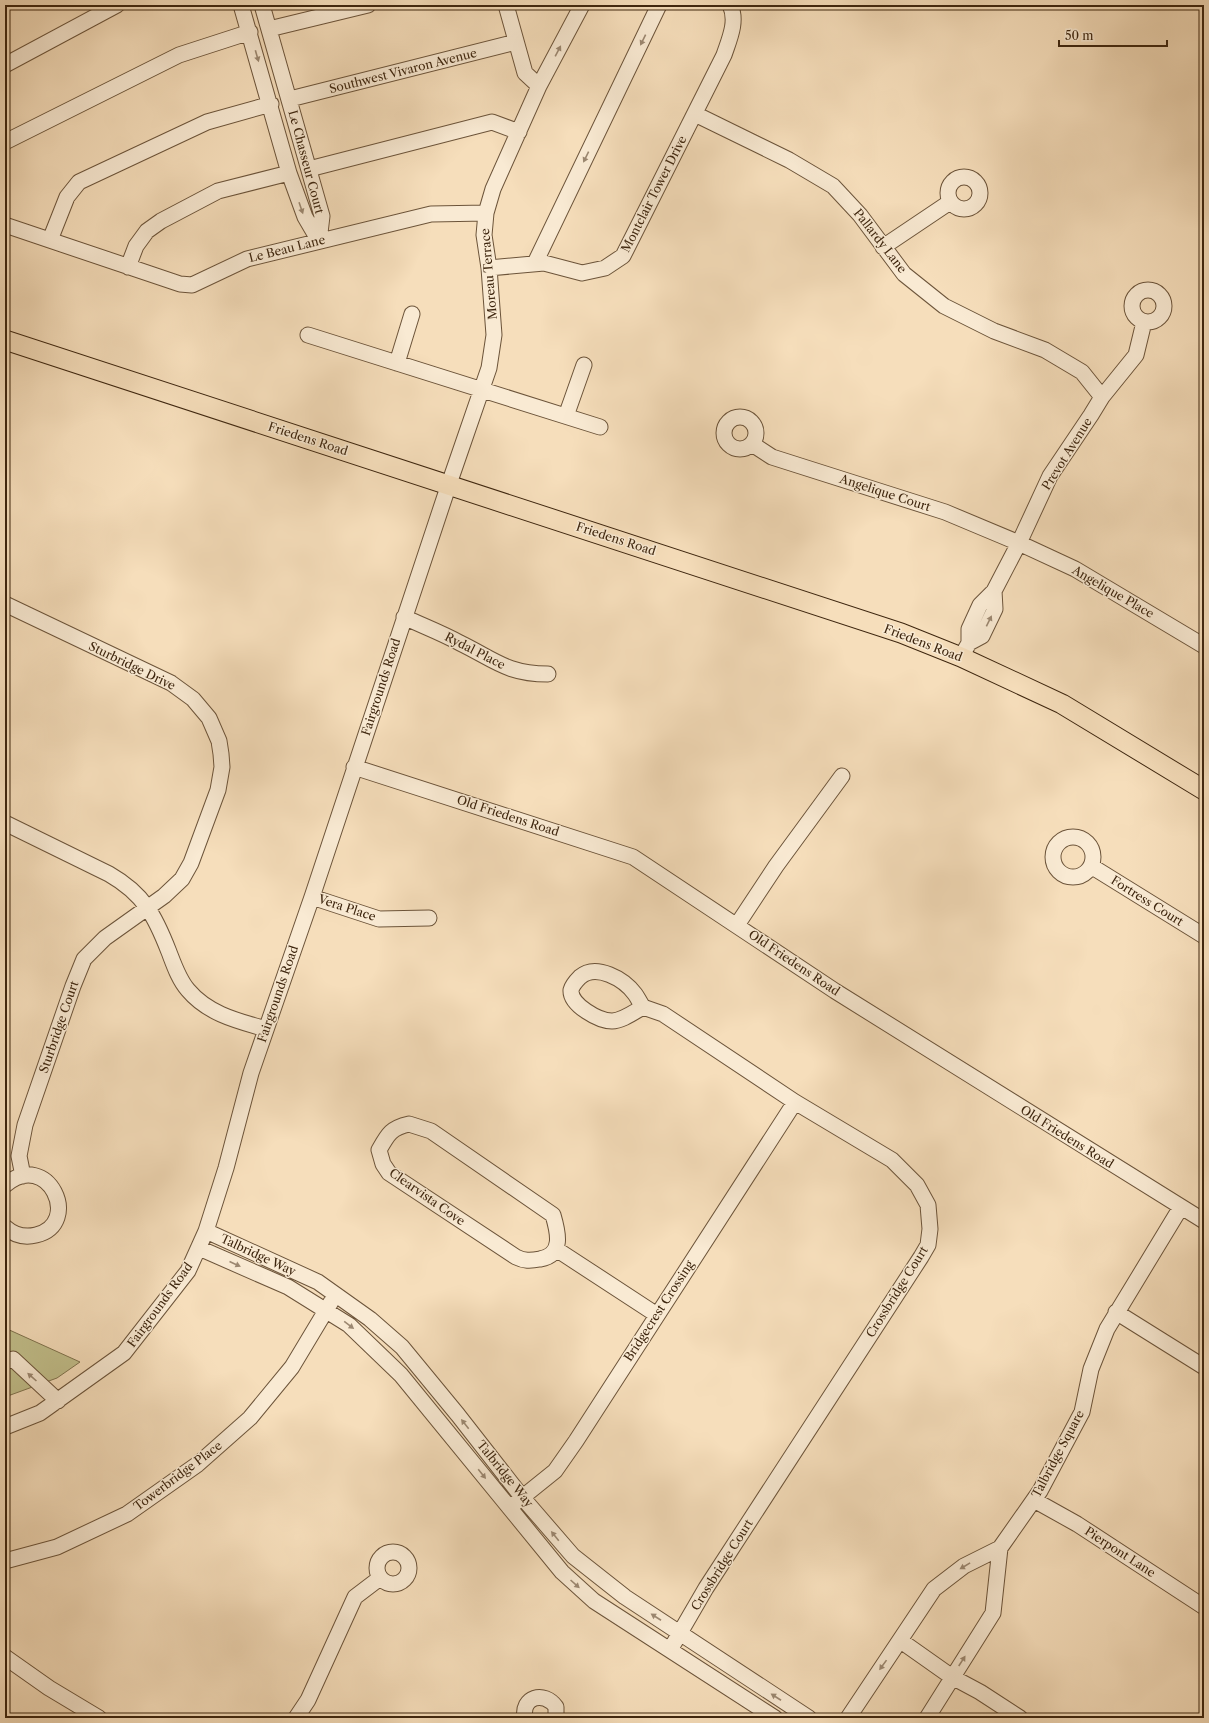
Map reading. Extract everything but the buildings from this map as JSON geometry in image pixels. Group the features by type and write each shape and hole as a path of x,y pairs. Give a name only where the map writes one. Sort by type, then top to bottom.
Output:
{"main road":[{"name":"Friedens Road","path":"5,340 901,633 965,650 1062,704 1204,790"}],"street":[{"path":"5,65 117,5"},
{"name":"Le Chasseur Court","path":"241,5 271,104 289,173 305,217 319,241"},
{"name":"Le Chasseur Court","path":"262,5 290,99 322,216 319,241"},
{"path":"269,29 368,5"},
{"path":"506,5 525,73 539,86"},
{"name":"Moreau Terrace","path":"448,484 489,368 494,335 489,268 484,235 486,213 493,189 539,86 582,5"},
{"path":"535,263 660,5"},
{"name":"Montclair Tower Drive","path":"489,268 544,263 582,273 605,268 623,256 724,55 732,29 733,18 730,5"},
{"path":"5,142 179,55 250,32"},
{"name":"Southwest Vivaron Avenue","path":"290,99 516,42"},
{"path":"50,240 67,197 79,182 207,122 271,104"},
{"name":"Pallardy Lane","path":"695,114 789,160 833,186 860,215 904,274 944,306 994,331 1045,350 1082,372 1102,397"},
{"path":"308,168 492,122 519,132"},
{"path":"128,267 136,246 147,231 161,221 218,191 289,173"},
{"path":"883,246 950,202"},
{"name":"Le Beau Lane","path":"5,225 180,284 192,285 247,258 431,214 486,213"},
{"path":"397,363 412,314"},
{"name":"Prevot Avenue","path":"965,650 982,636 995,609 994,590 1019,543 1050,476 1102,397 1136,355 1144,322"},
{"path":"308,335 600,427"},
{"path":"566,416 584,365"},
{"name":"Angelique Court","path":"752,444 772,457 945,512 1019,543"},
{"name":"Fairgrounds Road","path":"5,1427 40,1413 124,1353 188,1271 199,1248 226,1168 251,1073 312,897 448,484"},
{"name":"Angelique Place","path":"1019,543 1075,569 1204,646"},
{"name":"Sturbridge Drive","path":"5,604 171,684 193,699 209,718 219,741 221,754 222,767 218,790 191,863 182,879 164,896 148,907"},
{"name":"Rydal Place","path":"404,618 460,642 504,668 521,673 548,674"},
{"name":"Old Friedens Road","path":"354,767 633,857 835,991 1204,1221"},
{"path":"737,925 776,866 842,776"},
{"path":"5,823 115,876 125,883 148,907 157,922 178,976 187,990 201,1003 215,1012 266,1029"},
{"name":"Fortress Court","path":"1091,866 1204,936"},
{"name":"Vera Place","path":"312,897 379,919 429,918"},
{"name":"Sturbridge Court","path":"23,1176 19,1156 20,1142 78,972 84,959 105,938 148,907"},
{"name":"Crossbridge Court","path":"643,1007 663,1014 795,1102 892,1160 917,1185 928,1205 930,1230 928,1245 706,1588 670,1650"},
{"name":"Bridgecrest Crossing","path":"508,1508 555,1471 576,1441 795,1102"},
{"name":"Clearvista Cove","path":"409,1124 431,1131 553,1215 558,1235 556,1249 546,1258 525,1261 520,1259 389,1173 383,1164 379,1150 388,1134 398,1127 409,1124"},
{"path":"5,1185 11,1180 23,1176 36,1176 50,1185 58,1200 57,1216 53,1224 47,1230 39,1234 31,1237 21,1236 13,1233 5,1226"},
{"name":"Talbridge Square","path":"848,1718 934,1589 964,1566 1000,1548 1040,1491 1082,1412 1091,1369 1107,1329 1181,1207"},
{"name":"Talbridge Way","path":"206,1231 318,1282 370,1319 402,1347 458,1415 522,1497 573,1556 625,1597 809,1718"},
{"name":"Talbridge Way","path":"199,1248 288,1287 349,1325 401,1375 508,1508 562,1572 594,1601 775,1718"},
{"path":"556,1249 657,1315"},
{"name":"Towerbridge Place","path":"5,1561 57,1547 127,1514 198,1464 250,1418 292,1367 336,1294"},
{"path":"1116,1312 1204,1367"},
{"path":"5,1362 13,1359 58,1400"},
{"name":"Pierpont Lane","path":"1034,1500 1077,1524 1204,1607"},
{"name":"Talbridge Square","path":"927,1718 993,1613 1000,1548"},
{"path":"296,1718 308,1700 355,1597 380,1578"},
{"path":"900,1641 952,1677 980,1692 1020,1718"},
{"path":"5,1657 49,1688 99,1718"},
{"path":"525,1718 525,1709 527,1704 532,1700 542,1697 548,1699 556,1707 556,1718"}],"shaded area":[{"path":"5,1328 80,1362 57,1378 5,1397"}]}
